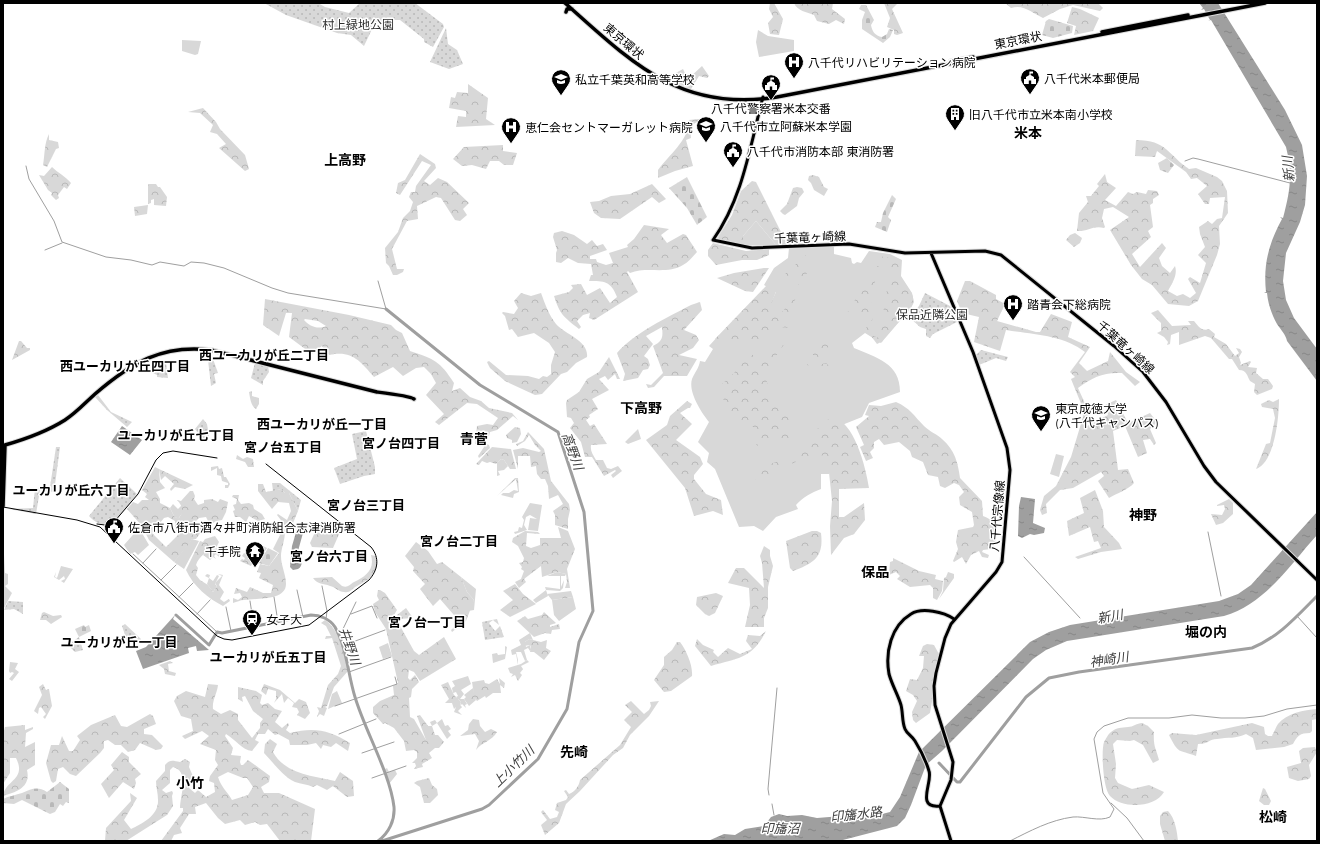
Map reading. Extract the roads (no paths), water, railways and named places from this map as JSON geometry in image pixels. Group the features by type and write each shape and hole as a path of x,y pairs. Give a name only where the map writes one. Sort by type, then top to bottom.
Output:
{"highway":[{"name":"東京環状","path":"565,3 633,62 663,81 685,90 716,98 762,98 1199,14 1265,3"},
{"name":"東京環状","path":"568,3 629,57 663,79 685,88 711,95 762,98"},
{"name":"東京環状","path":"1228,9 1252,3"},
{"path":"566,12 567,9 572,9"},
{"path":"3,506 5,445 51,429 71,415 129,367 146,358 163,353 185,348 211,350 377,392 399,396 409,396 414,399"}],"main road":[{"name":"千葉竜ヶ崎線","path":"762,98 736,198 725,222 713,240 752,248 849,244 900,252 931,253 985,251 1001,255 1114,346 1138,368 1158,390 1216,482 1317,580"},
{"name":"八千代宗像線","path":"931,253 975,359 1005,442 1010,466 1002,562 996,572 954,620 945,638 934,681 934,699 952,757 951,779 940,806"},
{"path":"951,841 940,806 932,805 927,800 926,794 931,780 928,767 918,747 904,726 901,704 889,673 889,643 899,625 913,613 942,613 954,620"}],"water":[{"path":"1199,3 1218,3 1285,110 1302,145 1307,176 1305,205 1300,222 1286,253 1283,281 1286,300 1294,318 1317,349 1317,381 1287,341 1273,317 1267,293 1264,293 1266,292 1265,272 1270,245 1282,219 1280,217 1283,218 1289,191 1290,175 1286,147 1211,20 1208,21 1210,20 1204,9 1201,10 1203,8"},
{"path":"122,426 142,440 130,455 111,442"},
{"path":"1021,497 1035,499 1033,523 1045,528 1044,533 1034,535 1030,534 1022,538 1018,536 1019,506"},
{"name":"印旛沼","path":"1317,512 1317,535 1276,582 1264,593 1239,610 1224,616 1067,641 1046,650 1033,659 942,751 926,765 905,818 897,826 839,841 708,841 724,834 735,835 745,829 764,826 771,817 779,814 787,816 802,815 817,818 866,814 870,817 890,812 900,797 919,752 1030,642 1049,632 1070,625 1219,601 1238,594 1251,585"},
{"path":"297,529 303,533 298,551 301,556 302,563 300,568 293,570 290,567 292,546"},
{"path":"175,615 173,619 209,650 197,651 196,646 188,648 189,653 143,669 136,651 146,647"}],"waterway":[{"name":"新川","path":"1185,161 1193,158 1198,159 1290,183"},
{"path":"26,166 29,179 54,221 62,242 106,257 131,260 152,265 160,262 184,266 191,262 204,263 224,268 288,293 386,309 378,281"},
{"path":"45,250 62,243"},
{"name":"高野川","path":"382,841 482,809 489,805 538,759 567,709 579,642 593,611 584,512 558,432 480,385 386,309"},
{"path":"1208,532 1221,596"},
{"path":"143,563 156,549"},
{"path":"133,554 217,632"},
{"path":"1024,557 1080,618"},
{"path":"161,580 176,565"},
{"path":"179,597 193,583"},
{"path":"322,586 327,611 326,619"},
{"path":"297,590 303,617"},
{"name":"神崎川","path":"939,763 957,782 960,782 1026,697 1049,678 1079,672 1252,648 1279,632 1317,596"},
{"path":"274,597 278,622"},
{"path":"197,614 210,600"},
{"path":"250,601 254,627"},
{"path":"337,633 342,631 356,602"},
{"path":"351,614 372,606 377,618"},
{"path":"226,607 231,631"},
{"name":"井野川","path":"176,615 209,645 217,632 222,633 311,615 324,618 333,624 342,644 359,710 383,766 392,794 394,807 392,821 388,830 378,841"},
{"path":"1297,616 1317,638"},
{"path":"342,646 385,630"},
{"path":"349,672 391,657"},
{"path":"335,706 397,684 395,677"},
{"path":"769,795 768,789 777,688"},
{"path":"1010,841 1040,826 1065,818 1078,817 1101,819 1110,817 1114,809 1103,793 1094,739 1097,732 1104,726 1128,718 1169,718 1192,715 1221,718 1245,718 1264,716 1287,709 1317,705"},
{"path":"339,734 376,719"},
{"name":"井野川","path":"362,753 394,742"},
{"path":"372,778 406,766"},
{"path":"1111,803 1127,818 1144,841"},
{"name":"印旛沼","path":"772,804 774,815"}],"tram line":[{"path":"97,524 105,525 114,522 138,494 156,460 163,453 173,451 217,458"},
{"path":"3,507 77,520 100,527 217,636 232,640 309,625 369,580 377,564 376,555 371,547 266,464"}],"place":[{"name":"八千代リハビリテーション病院","path":"794,79"},
{"name":"八千代米本郵便局","path":"1030,95"},
{"name":"私立千葉英和高等学校","path":"561,96"},
{"name":"八千代警察署米本交番","path":"771,101"},
{"name":"旧八千代市立米本南小学校","path":"955,131"},
{"name":"八千代市立阿蘇米本学園","path":"706,143"},
{"name":"恵仁会セントマーガレット病院","path":"511,144"},
{"name":"八千代市消防本部 東消防署","path":"733,168"},
{"name":"踏青会下総病院","path":"1013,321"},
{"name":"東京成徳大学 (八千代キャンパス)","path":"1041,432"},
{"name":"佐倉市八街市酒々井町消防組合志津消防署","path":"114,544"},
{"name":"千手院","path":"255,568"},
{"name":"女子大","path":"252,636"}],"district":[{"name":"米本","path":"1028,133"},
{"name":"上高野","path":"345,160"},
{"name":"西ユーカリが丘二丁目","path":"264,355"},
{"name":"西ユーカリが丘四丁目","path":"125,366"},
{"name":"下高野","path":"641,408"},
{"name":"西ユーカリが丘一丁目","path":"322,424"},
{"name":"ユーカリが丘七丁目","path":"176,435"},
{"name":"青菅","path":"474,439"},
{"name":"宮ノ台四丁目","path":"401,443"},
{"name":"宮ノ台五丁目","path":"283,447"},
{"name":"ユーカリが丘六丁目","path":"71,490"},
{"name":"宮ノ台三丁目","path":"366,505"},
{"name":"神野","path":"1143,515"},
{"name":"宮ノ台二丁目","path":"459,541"},
{"name":"宮ノ台六丁目","path":"329,556"},
{"name":"保品","path":"875,572"},
{"name":"宮ノ台一丁目","path":"427,622"},
{"name":"堀の内","path":"1206,632"},
{"name":"ユーカリが丘一丁目","path":"119,642"},
{"name":"ユーカリが丘五丁目","path":"268,657"},
{"name":"先崎","path":"574,752"},
{"name":"小竹","path":"190,783"},
{"name":"松崎","path":"1273,817"}],"park label":[{"name":"村上緑地公園","path":"358,24"},
{"name":"保品近隣公園","path":"932,314"}],"water label":[{"name":"上小竹川","path":"513,766"},
{"name":"印旛水路","path":"856,814"}]}
